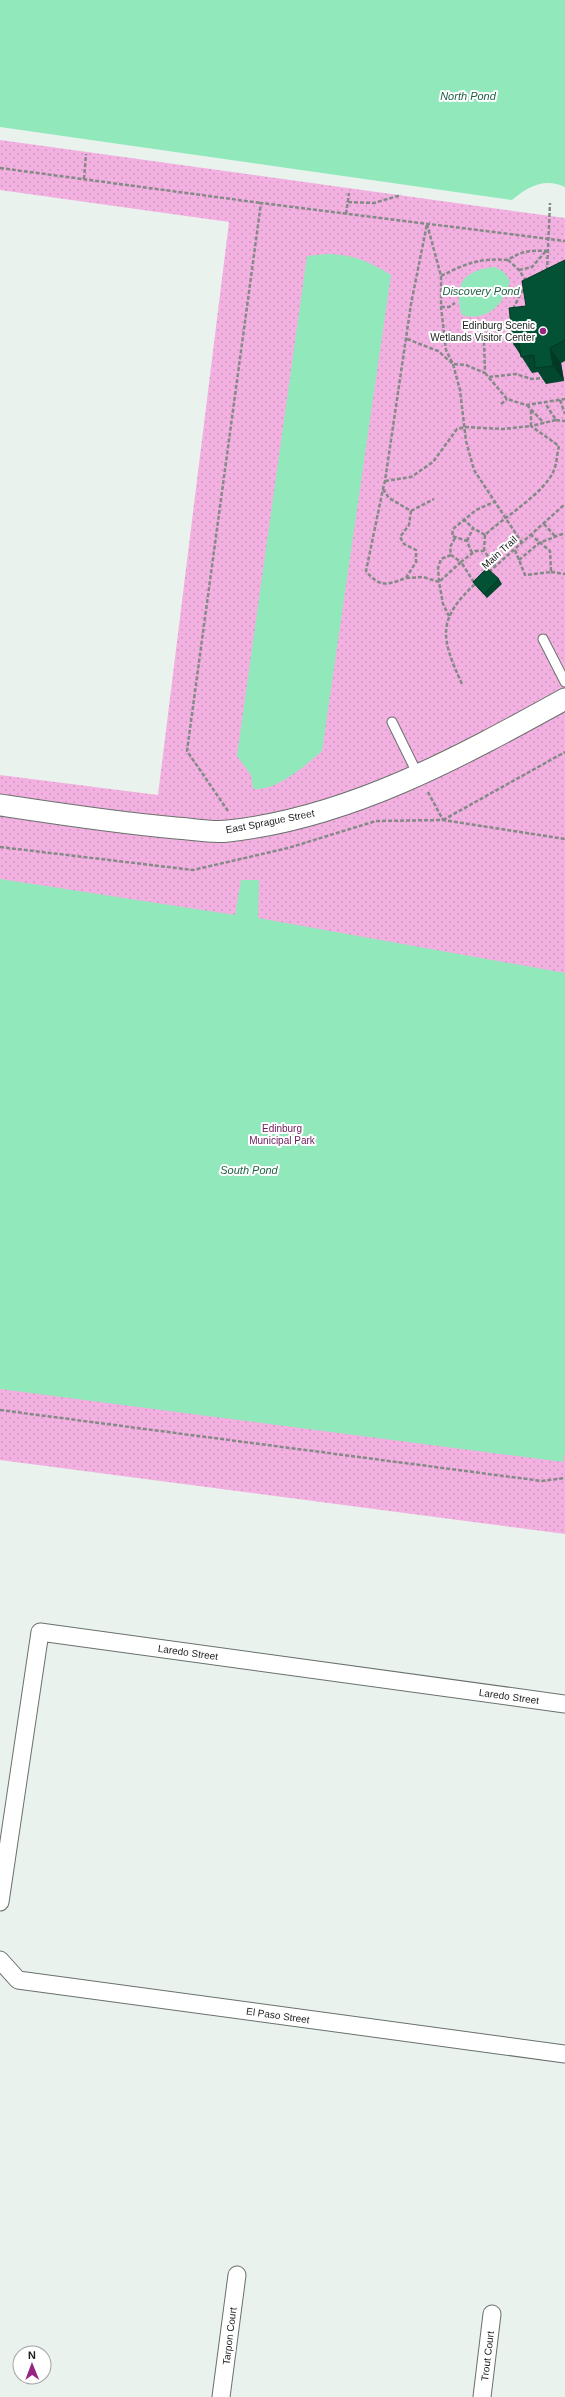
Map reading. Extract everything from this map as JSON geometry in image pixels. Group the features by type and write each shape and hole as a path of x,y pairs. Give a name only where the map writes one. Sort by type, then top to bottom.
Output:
{"street":[{"name":"East Sprague Street","path":"0,805 132,824 226,831 302,818 422,781 474,749 565,699"},
{"name":"Laredo Street","path":"3,1860 40,1632 565,1704"},
{"path":"0,1902 3,1860"},
{"name":"El Paso Street","path":"0,1960 18,1980 565,2054"},
{"name":"Tarpon Court","path":"221,2397 236,2275"},
{"name":"Trout Court","path":"482,2397 492,2314"}],"lane":[{"path":"543,639 565,682"},
{"path":"392,722 422,781"}],"path":[{"path":"84,179 86,154"},
{"path":"0,168 346,214 565,241"},
{"path":"346,214 349,193"},
{"path":"348,202 374,203 401,195"},
{"path":"229,813 187,750 261,203"},
{"path":"547,275 547,239 550,203"},
{"path":"426,224 441,276 441,307 446,350 453,364 460,390 465,427 474,470 504,518 522,543"},
{"path":"426,224 410,304 407,339 385,480 366,571 373,580 387,585 406,578 423,577 439,582"},
{"path":"508,260 518,253 532,250 547,251"},
{"path":"519,270 532,267 547,251"},
{"path":"441,276 467,263 487,258 508,260 519,270 527,282"},
{"path":"485,373 484,341 489,330 508,322 527,282 534,280"},
{"path":"441,307 449,307 455,303"},
{"path":"407,339 438,351 453,364 466,365 485,373 507,399 526,405 565,399"},
{"path":"489,377 516,374 531,379 546,378"},
{"path":"501,404 507,399"},
{"path":"560,400 565,414"},
{"path":"545,403 556,420"},
{"path":"526,405 544,423"},
{"path":"531,410 531,426"},
{"path":"385,480 411,477 433,462 457,430 465,427 503,429 531,426 556,420 565,421"},
{"path":"496,567 484,552 485,535 504,518 542,490 554,470 558,446 531,426"},
{"path":"383,489 389,498 411,511"},
{"path":"411,511 434,499"},
{"path":"467,541 452,536 453,529 463,519 494,502"},
{"name":"Main Trail","path":"485,576 565,504"},
{"path":"406,578 416,562 416,550 404,544 400,537 409,525 411,511"},
{"path":"463,519 473,528 485,535"},
{"path":"544,524 554,536"},
{"path":"472,553 467,541 473,528"},
{"path":"519,560 539,543 565,532"},
{"path":"531,535 550,551 551,572"},
{"path":"455,538 450,547 451,555 461,562 475,585"},
{"path":"515,550 525,575 551,572 565,574"},
{"path":"439,582 472,553 484,552"},
{"path":"449,616 443,604 438,568 441,559 451,555"},
{"name":"Main Trail","path":"462,684 446,646 445,630 449,616 458,601 480,580"},
{"path":"443,820 565,752"},
{"path":"422,781 443,820"},
{"path":"443,820 565,839"},
{"path":"0,1410 542,1481 565,1478"}],"green space":[{"name":"Edinburg Municipal Park","path":"0,140 565,218 565,1534 0,1460 0,775 158,795 229,222 0,190"}],"water":[{"name":"North Pond","path":"0,0 565,0 565,187 558,184 543,183 524,191 512,200 0,127"},
{"path":"328,254 354,257 391,275 322,751 307,764 281,782 262,789 253,789 251,775 237,756 307,256"},
{"name":"Discovery Pond","path":"495,267 504,272 510,281 499,304 486,314 471,317 462,315 459,295 460,287 463,281 475,272"},
{"name":"South Pond","path":"0,879 235,915 241,880 259,880 258,918 565,973 565,1451 563,1462 0,1389"}],"building":[{"path":"565,260 565,340 550,348 553,366 535,368 534,355 521,357 519,344 514,345 509,308 526,306 522,281"},
{"path":"487,568 499,579 484,594 473,582"}],"place":[{"name":"Edinburg Scenic Wetlands Visitor Center","path":"543,331"}]}
